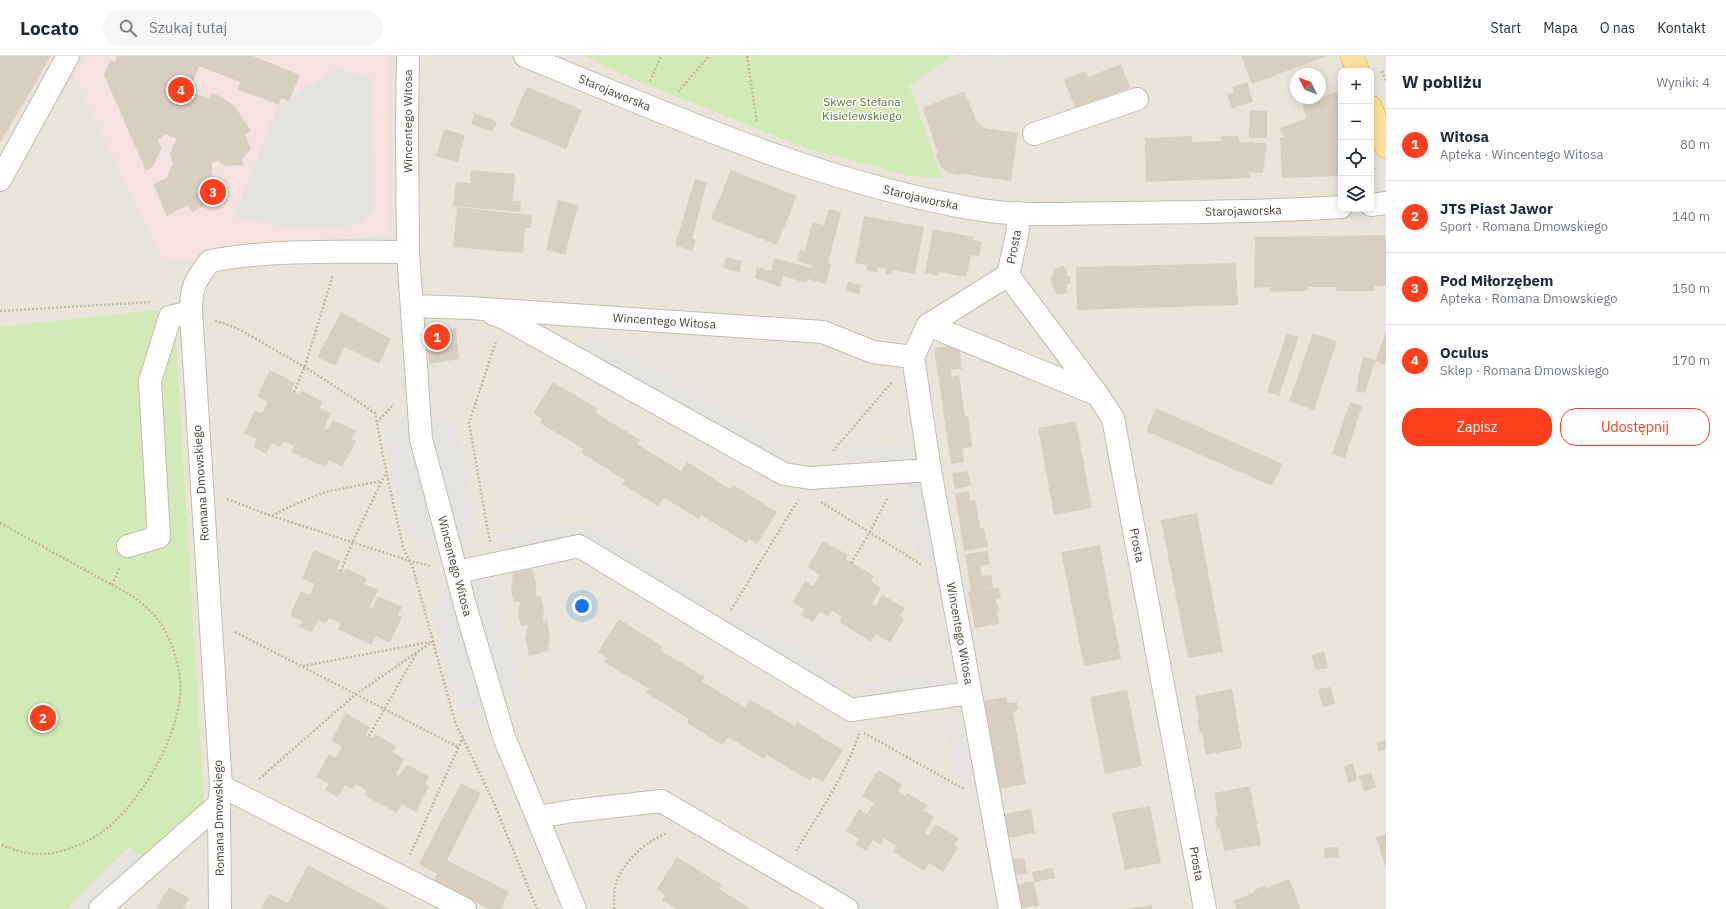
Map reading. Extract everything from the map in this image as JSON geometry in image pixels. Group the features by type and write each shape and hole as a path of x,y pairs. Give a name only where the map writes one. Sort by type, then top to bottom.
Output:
{"main road":[{"path":"1352,56 1357,68"},
{"path":"1374,115 1386,147"}],"street":[{"path":"0,180 68,56"},
{"name":"Wincentego Witosa","path":"408,56 408,252 421,439 504,737 575,909"},
{"name":"Starojaworska","path":"525,56 738,141 869,186 939,202 984,210 1019,213 1159,213 1338,207"},
{"path":"1034,134 1137,99"},
{"path":"1374,205 1386,203"},
{"name":"Prosta","path":"1019,213 1017,235 1008,275 1097,394 1113,418 1205,909"},
{"name":"Romana Dmowskiego","path":"220,909 220,795 191,314 191,299 194,281 210,261 256,255 340,252 408,252"},
{"path":"913,357 928,324 1008,275"},
{"name":"Wincentego Witosa","path":"412,306 470,308 823,332 873,352 913,357 930,470 1010,909"},
{"path":"470,308 504,318 784,474 810,478 930,470"},
{"path":"128,546 159,537 150,381 170,318 191,314"},
{"path":"928,324 1097,394"},
{"path":"457,572 579,546 851,710 970,693"},
{"path":"100,909 220,795 240,796 464,909"},
{"path":"538,817 573,811 662,801 847,909"}],"path":[{"path":"647,88 661,56"},
{"path":"672,98 709,56"},
{"path":"747,56 757,124"},
{"path":"294,392 305,366 340,252"},
{"path":"0,311 153,302"},
{"path":"191,314 226,323 305,366 375,413 403,548 413,568 455,722 494,803 537,909"},
{"path":"494,564 469,423 504,318"},
{"path":"341,571 352,543 386,471"},
{"path":"851,563 870,532 900,472"},
{"path":"272,516 291,506 325,492 381,481"},
{"path":"202,489 272,516 352,543 410,561 457,572"},
{"path":"718,631 799,497"},
{"path":"0,523 134,597 158,620 168,636 177,661 180,680 177,710 163,754 145,784 128,806 109,826 89,840 68,849 44,854 20,852 0,844"},
{"path":"210,619 458,747"},
{"path":"240,796 356,694 432,642"},
{"path":"302,666 432,642"},
{"path":"369,736 418,652"},
{"path":"783,872 836,785 851,756 860,731 991,804"},
{"path":"401,876 463,737"},
{"path":"614,909 615,892 619,877 626,866 642,849 665,834 697,821"}],"shaded area":[{"path":"0,56 1386,56 1386,909 0,909"},
{"path":"86,56 387,56 390,234 164,262 74,75"},
{"path":"990,56 1025,56 995,67"},
{"path":"336,69 372,78 373,210 362,224 315,227 277,225 234,217 278,106"},
{"path":"588,332 789,449 779,465 579,347"},
{"path":"437,415 457,427 476,529 457,557 405,533 384,430 400,418"},
{"path":"907,443 914,461 850,469 844,448"},
{"path":"923,479 934,563 917,554 908,481"},
{"path":"577,523 600,529 711,599 701,613 576,542 499,551 498,532"},
{"path":"490,574 524,694 459,712 432,612 447,586"},
{"path":"734,613 845,677 835,694 725,627"},
{"path":"957,676 959,691 864,703 864,684"},
{"path":"959,714 973,786 954,776 945,726"},
{"path":"129,850 147,860 98,909 68,909"},
{"path":"800,856 886,909 854,909 791,871"}],"green space":[{"name":"Skwer Stefana Kisielewskiego","path":"584,56 952,56 909,85 942,178 910,176 800,146 631,78"},
{"path":"174,308 204,802 145,858 129,847 66,909 0,909 0,327"}],"building":[{"path":"0,56 51,56 0,143"},
{"path":"117,56 253,56 300,75 289,102 281,98 279,105 237,89 240,82 199,66 190,91 209,99 211,93 215,94 225,99 236,108 251,131 245,134 251,149 242,159 244,165 226,166 220,163 219,160 212,163 212,188 218,199 192,212 188,205 167,216 153,184 167,178 173,163 169,153 171,152 176,139 166,134 157,140 162,147 153,167 146,171 104,75 110,60 115,62"},
{"path":"1241,56 1328,56 1295,68 1290,68 1290,70 1252,84"},
{"path":"1121,64 1130,88 1075,108 1064,79 1086,71 1088,77"},
{"path":"1247,82 1253,102 1232,108 1227,94 1234,92 1232,87"},
{"path":"527,87 582,110 566,149 510,126"},
{"path":"964,91 977,122 984,128 1018,133 1011,181 949,173 940,166 936,154 938,154 923,108"},
{"path":"1338,91 1338,176 1282,178 1280,137 1284,137 1280,128 1307,118 1302,105 1326,104 1326,96"},
{"path":"1250,110 1267,111 1267,138 1249,138"},
{"path":"475,113 497,122 492,132 471,124"},
{"path":"444,129 465,135 458,162 436,156"},
{"path":"1192,136 1192,142 1221,141 1221,136 1238,136 1240,142 1267,143 1263,173 1249,172 1251,178 1146,182 1145,138"},
{"path":"471,170 515,174 513,201 521,201 520,212 453,206 456,182 470,183"},
{"path":"731,170 797,196 777,245 711,219"},
{"path":"695,179 707,183 692,238 696,240 692,251 675,245"},
{"path":"558,200 578,205 565,255 546,250"},
{"path":"457,207 532,215 531,228 525,228 523,253 453,247"},
{"path":"829,209 841,212 828,263 831,264 826,284 808,279 806,283 783,276 780,287 755,278 757,267 771,271 774,258 811,268 812,265 797,261 801,249 805,251 812,222 824,225"},
{"path":"864,216 924,227 915,274 892,270 891,275 885,274 886,269 878,267 876,272 866,270 867,265 855,263"},
{"path":"933,229 974,237 973,240 982,242 979,256 971,255 966,277 938,272 938,276 925,273"},
{"path":"1386,235 1386,286 1375,286 1374,291 1336,291 1337,287 1308,287 1307,291 1270,292 1270,287 1254,288 1255,237"},
{"path":"726,257 742,261 740,272 723,268"},
{"path":"1236,263 1238,305 1077,310 1076,267"},
{"path":"1063,266 1067,269 1067,276 1070,276 1070,284 1067,284 1067,293 1057,294 1054,292 1053,285 1051,285 1051,276 1053,276 1054,269"},
{"path":"848,282 861,285 859,294 846,291"},
{"path":"341,312 391,339 379,364 345,347 335,366 317,357"},
{"path":"456,328 459,359 429,364 426,335 444,334 444,330"},
{"path":"1386,331 1386,365 1375,361 1365,393 1356,391 1359,381 1357,380 1364,356 1376,360"},
{"path":"1287,333 1299,337 1279,396 1267,392"},
{"path":"1313,333 1337,341 1314,410 1289,401"},
{"path":"959,345 962,369 951,370 952,377 959,375 965,416 968,416 972,447 962,448 964,462 951,464 934,348"},
{"path":"270,370 295,383 291,391 300,395 302,391 323,402 320,408 331,413 324,428 328,430 333,420 356,431 352,439 356,441 342,467 329,460 326,467 291,452 294,446 283,441 280,447 272,443 266,454 253,447 257,439 244,433 255,410 262,413 268,402 257,396"},
{"path":"553,382 598,409 595,412 640,440 637,444 681,471 687,462 730,489 733,485 777,512 757,544 749,539 746,543 701,515 699,519 664,498 658,506 622,484 625,480 581,453 583,449 540,423 542,419 533,413"},
{"path":"1350,402 1362,406 1345,458 1332,454"},
{"path":"1156,408 1283,464 1272,486 1146,431"},
{"path":"1076,421 1092,508 1054,515 1038,428"},
{"path":"968,471 971,486 955,489 952,473"},
{"path":"969,491 970,501 976,500 980,528 984,528 988,547 964,551 955,493"},
{"path":"1197,513 1223,652 1188,658 1161,520"},
{"path":"823,541 848,555 846,559 874,576 871,581 881,588 872,604 876,606 882,595 905,608 900,616 904,619 890,642 876,634 871,642 839,622 842,617 832,610 828,616 820,611 813,622 801,615 804,610 793,602 805,581 813,586 820,575 808,567"},
{"path":"1100,545 1121,659 1084,666 1061,552"},
{"path":"314,550 341,561 337,569 344,572 346,568 367,578 364,584 378,590 369,607 373,608 378,596 402,607 398,615 402,617 390,643 376,636 371,645 338,629 341,623 329,618 326,623 318,620 312,632 299,627 302,621 290,615 301,591 310,595 315,584 302,578"},
{"path":"988,551 990,564 980,566 982,576 991,574 993,587 980,590 999,587 1001,598 996,599 999,611 997,611 999,624 975,628 968,592 971,591 965,554"},
{"path":"533,569 536,582 536,596 540,595 544,609 543,621 547,619 550,639 548,651 529,656 525,639 528,625 521,626 518,613 520,601 514,603 511,591 513,573"},
{"path":"619,619 662,646 660,650 705,677 702,681 745,708 750,699 795,726 797,722 843,750 823,782 813,776 810,781 767,755 764,759 728,737 722,745 687,723 689,719 646,693 649,689 604,662 607,658 598,652"},
{"path":"1324,651 1328,668 1315,670 1311,655"},
{"path":"1331,687 1335,704 1322,707 1318,689"},
{"path":"1232,689 1242,748 1206,755 1202,732 1200,732 1197,720 1199,719 1195,696"},
{"path":"1127,690 1142,766 1105,774 1090,697"},
{"path":"1006,697 1008,703 1017,702 1018,710 1013,712 1026,784 1000,789 984,701"},
{"path":"346,713 370,727 366,735 373,738 375,734 396,746 393,752 404,759 396,774 399,776 407,764 429,777 425,784 429,786 416,812 402,804 397,813 364,795 366,790 356,784 353,790 345,785 338,797 325,790 329,784 316,777 329,754 336,758 342,747 331,740"},
{"path":"1386,740 1386,750 1379,752 1377,743"},
{"path":"1353,763 1357,780 1348,783 1344,766"},
{"path":"878,770 902,784 898,792 905,796 907,793 927,805 923,810 934,817 925,833 929,836 936,824 959,838 954,845 958,848 943,872 929,863 924,871 893,852 896,846 884,838 881,845 873,840 866,851 856,844 859,839 846,831 859,809 867,814 874,803 862,796"},
{"path":"1371,772 1376,787 1364,792 1359,776"},
{"path":"461,783 481,793 447,860 509,892 501,909 489,909 434,881 437,874 419,864"},
{"path":"1250,786 1261,845 1224,851 1220,828 1217,829 1215,817 1218,816 1214,793"},
{"path":"1150,806 1161,863 1125,870 1112,813"},
{"path":"1031,809 1035,833 1007,838 1003,814"},
{"path":"1386,834 1386,869 1376,837"},
{"path":"1338,847 1339,857 1325,859 1324,848"},
{"path":"677,857 722,885 719,889 751,909 676,909 662,900 665,895 657,889"},
{"path":"1024,858 1027,873 1011,876 1009,860"},
{"path":"308,865 390,909 261,909 269,894 288,903"},
{"path":"1052,868 1055,878 1034,882 1032,872"},
{"path":"1289,879 1301,909 1237,909 1233,901 1255,892 1254,890 1266,885 1267,888"},
{"path":"1034,882 1039,906 1018,909 1013,886"},
{"path":"169,887 189,898 183,909 156,909"},
{"path":"1152,905 1152,909 1130,909 1130,908"}],"place":[{"name":"Oculus","path":"181,90"},
{"name":"Pod Miłorzębem","path":"213,192"},
{"name":"Witosa","path":"437,337"},
{"name":"JTS Piast Jawor","path":"43,718"}]}
